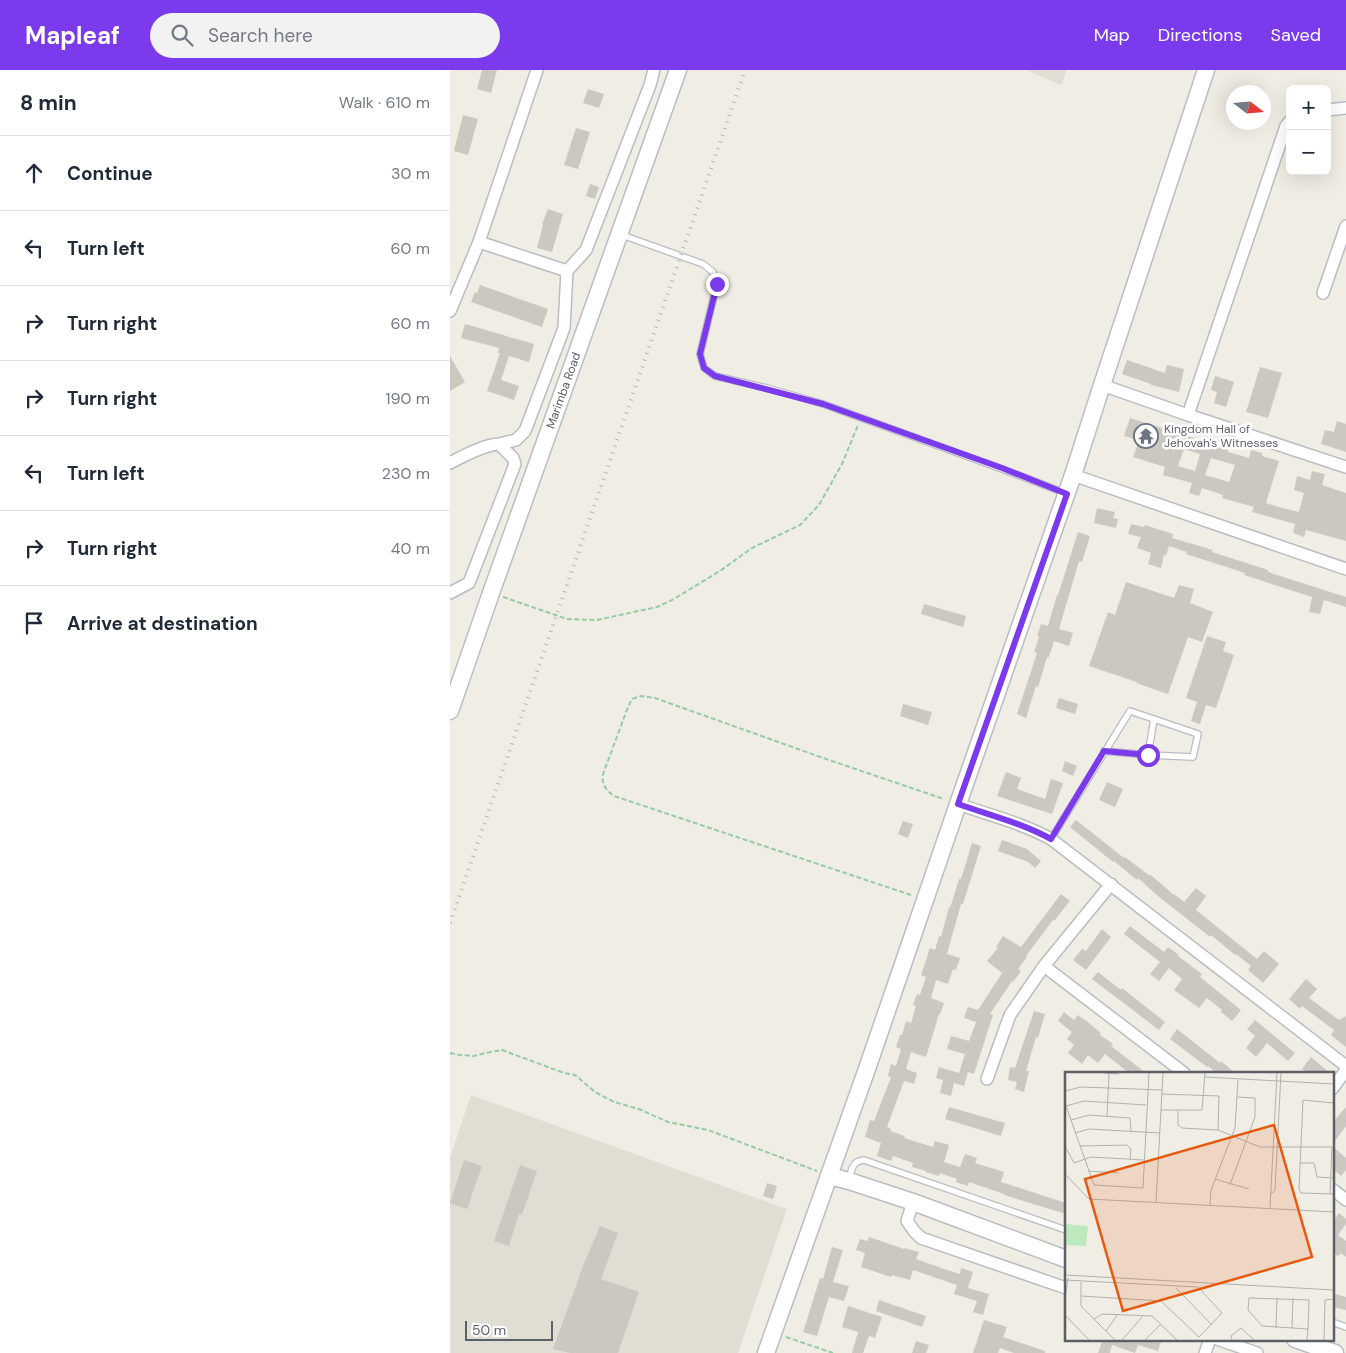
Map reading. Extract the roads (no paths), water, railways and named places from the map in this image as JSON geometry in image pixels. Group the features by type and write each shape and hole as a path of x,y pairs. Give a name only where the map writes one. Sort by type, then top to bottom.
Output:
{"street":[{"path":"450,311 480,242 537,70"},
{"path":"450,463 485,447 516,440 525,431 564,328 567,271 586,250 650,85 654,70"},
{"name":"Marimba Road","path":"450,711 678,70"},
{"path":"766,1353 1067,494 1206,70"},
{"path":"1331,110 1346,108"},
{"path":"1188,415 1286,126"},
{"path":"1323,293 1346,226"},
{"path":"480,242 567,271"},
{"path":"1102,385 1346,467"},
{"path":"450,593 469,583 515,464 514,458 499,444"},
{"path":"1073,475 1346,569"},
{"path":"958,804 1041,833 1051,839 1346,1068 1334,1086"},
{"path":"987,1079 1010,1015 1044,966 1111,884"},
{"path":"1044,966 1183,1072"},
{"path":"829,1176 913,1202 1065,1259"},
{"path":"1334,1191 1346,1200"},
{"path":"913,1202 907,1222 921,1238 1065,1288"},
{"path":"1205,1353 1210,1340"},
{"path":"1220,1340 1258,1353"},
{"path":"1299,1340 1336,1353"}],"lane":[{"path":"619,234 703,264 713,272 717,284 700,354 704,368 715,376 823,404 1002,468 1067,494"},
{"path":"1051,839 1104,751 1130,711 1198,734 1194,757 1104,751"},
{"path":"1148,755 1154,719"},
{"path":"849,1181 850,1171 854,1165 858,1160 864,1160 1065,1230"},
{"path":"1334,1323 1346,1327"}],"railway":[{"path":"450,923 745,70"}],"place":[{"name":"Kingdom Hall of Jehovah's Witnesses","path":"1146,436"}]}
